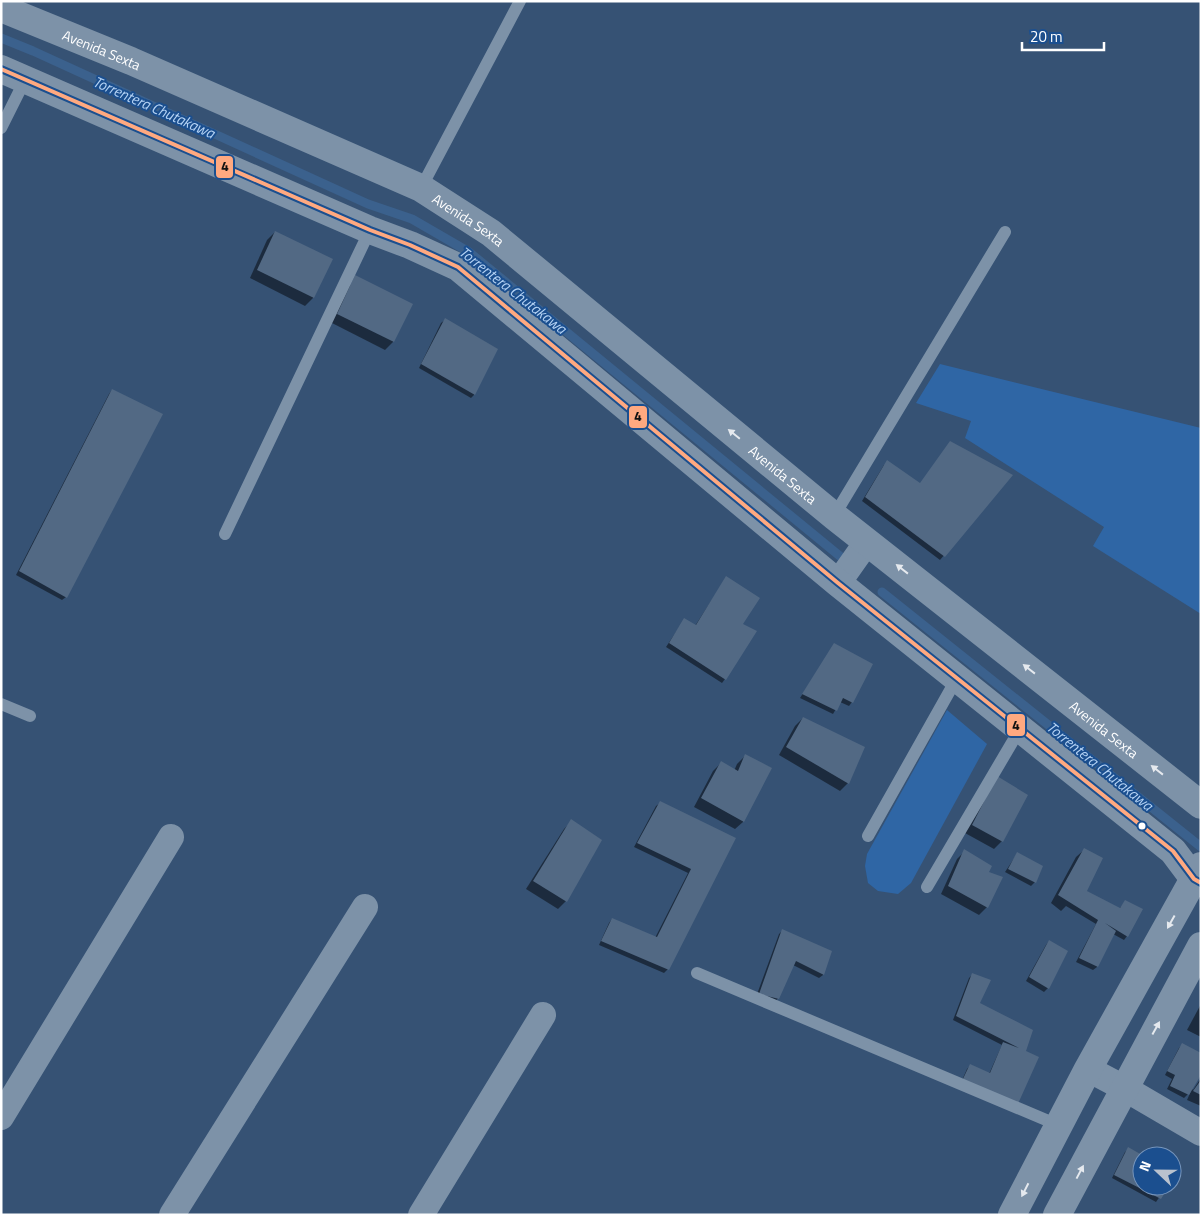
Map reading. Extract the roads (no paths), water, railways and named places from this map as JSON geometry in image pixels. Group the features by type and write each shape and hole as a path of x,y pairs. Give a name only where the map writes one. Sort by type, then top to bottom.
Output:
{"street":[{"name":"Avenida Sexta","path":"1,8 131,61 421,188 491,234 834,516 850,567 956,678 1173,851 1199,874"},
{"name":"Avenida Sexta","path":"13,75 370,230 410,244 458,267 850,567 1199,799"},
{"path":"1,1117 171,837"},
{"path":"1199,874 1201,906"},
{"path":"1012,1215 1088,1069 1199,874"},
{"path":"172,1215 365,907"},
{"path":"1057,1215 1201,946"},
{"path":"421,1215 543,1016"},
{"path":"1088,1069 1201,1132"}],"lane":[{"path":"421,188 520,1"},
{"path":"1,128 13,75"},
{"path":"225,534 370,230"},
{"path":"834,516 1005,232"},
{"path":"868,836 956,678"},
{"path":"1,704 30,716"},
{"path":"927,888 1020,729"},
{"path":"697,973 1058,1125"}],"waterway":[{"name":"Torrentera Chutakawa","path":"1,38 368,204 412,219 469,252 841,557"},
{"name":"Torrentera Chutakawa","path":"882,592 1201,847"}]}
